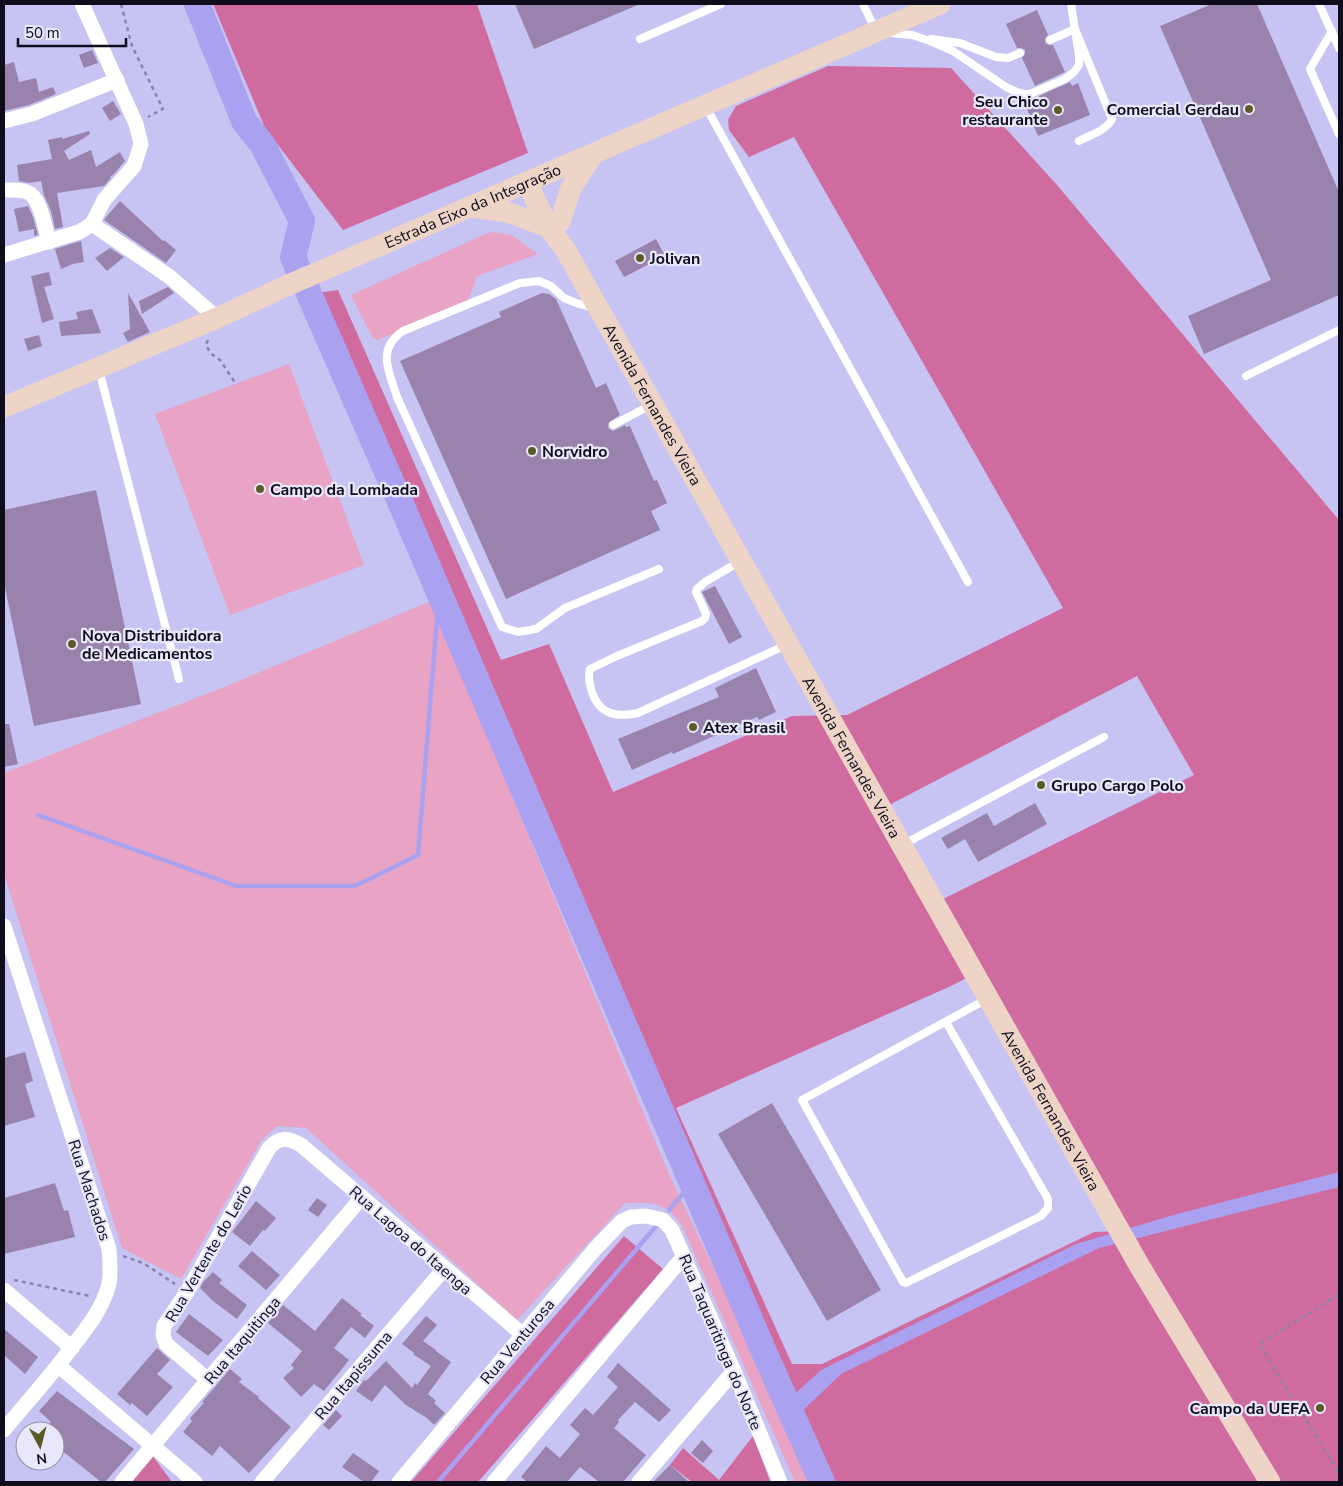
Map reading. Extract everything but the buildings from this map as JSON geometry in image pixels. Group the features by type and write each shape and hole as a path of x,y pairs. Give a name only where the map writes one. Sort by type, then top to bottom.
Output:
{"main road":[{"name":"Estrada Eixo da Integração","path":"4,407 217,318 286,286 876,32 915,9 940,4"},
{"path":"471,207 507,212 554,224 571,188 593,154"},
{"name":"Avenida Fernandes Vieira","path":"533,179 565,249 1120,1232 1270,1482"}],"street":[{"path":"4,256 79,232 92,224 104,200 134,166 141,144 136,124 82,4"},
{"path":"4,121 32,114 117,80"},
{"path":"4,190 29,192 34,197 40,209 49,242"},
{"path":"92,224 170,277 217,318"},
{"name":"Rua Machados","path":"4,926 109,1249 110,1271 109,1284 104,1299 91,1322 58,1366 4,1430"},
{"name":"Rua Vertente do Lerio","path":"208,1380 166,1344 163,1335 164,1326 187,1292 269,1148 274,1142 281,1140 291,1140 301,1145"},
{"name":"Rua Lagoa do Itaenga","path":"301,1145 522,1334"},
{"name":"Rua Itaquitinga","path":"122,1482 362,1197"},
{"name":"Rua Taquaritinga do Norte","path":"646,1216 663,1220 668,1224 734,1370 780,1482"},
{"name":"Rua Venturosa","path":"398,1482 595,1249 622,1221 631,1217 646,1216"},
{"path":"494,1482 684,1256"},
{"name":"Rua Itapissuma","path":"262,1482 444,1269"},
{"path":"8,1284 72,1348"},
{"path":"58,1366 195,1482"},
{"path":"639,1482 734,1370"}],"lane":[{"path":"640,39 722,4"},
{"path":"863,4 876,32 960,43 996,57 1008,58 1020,53"},
{"path":"912,36 930,41 953,52 1006,87 1017,92 1030,94 1065,79 1074,72 1079,64 1071,4"},
{"path":"1319,4 1339,48"},
{"path":"1050,40 1075,29"},
{"path":"1075,29 1112,119 1105,128 1078,141"},
{"path":"1332,31 1310,69 1339,134"},
{"path":"705,105 968,582"},
{"path":"598,307 579,304 564,298 551,286 539,281 520,283 403,331 391,340 386,360 397,397 502,627 518,632 536,629 565,608 659,568"},
{"path":"1246,376 1339,330"},
{"path":"98,368 180,679"},
{"path":"613,425 653,404"},
{"path":"741,561 704,582 697,589 696,592 706,614 705,618 590,669 590,683 595,699 601,708 608,712 625,716 638,712 788,644"},
{"path":"902,845 1104,737"},
{"path":"946,1022 1048,1199 1048,1208 1042,1216 906,1283 903,1282 802,1100 989,998"}],"path":[{"path":"121,4 132,46 163,109"},
{"path":"217,318 206,344 210,353 220,360 236,384"},
{"path":"109,1249 143,1263 187,1292"},
{"path":"8,1284 104,1299"},
{"path":"1339,1295 1259,1344 1339,1473"}],"shaded area":[{"path":"213,4 477,4 528,153 343,230 265,128"},
{"path":"828,66 951,68 1057,185 1339,520 1339,1482 821,1482 309,294 338,290 501,660 549,644 613,792 792,716 847,715 1063,608 794,137 749,157 729,130 728,120 736,106","holes":["1137,676 1194,775 943,899 882,810","974,974 1119,1231 1094,1232 822,1364 792,1364 676,1108 951,986"]},
{"path":"490,232 511,235 538,254 477,276 466,306 377,340 373,338 351,295"},
{"name":"Campo da Lombada","path":"289,364 364,565 230,615 155,414"},
{"path":"431,601 668,1172 786,1420 813,1482 795,1482 684,1230 673,1214 660,1206 644,1203 625,1203 517,1320 306,1128 277,1126 261,1141 181,1279 122,1248 4,874 4,773 224,687"},
{"path":"1339,1172 1339,1187 1099,1248 841,1374 794,1419 786,1402 821,1370 1076,1244 1177,1214"},
{"path":"624,1236 663,1269 478,1482 411,1482"},
{"path":"753,1436 770,1481 768,1482 692,1482 670,1465 683,1448 719,1480"},
{"path":"152,1455 172,1482 123,1482"}],"waterway":[{"path":"197,4 244,121 262,144 302,221 293,257 408,520 765,1354 822,1482"},
{"path":"38,815 236,886 355,886 418,855 439,594"},
{"path":"669,1210 692,1183"},
{"path":"438,1482 657,1225"}],"place":[{"name":"Comercial Gerdau","path":"1249,109"},
{"name":"Seu Chico restaurante","path":"1058,110"},
{"name":"Jolivan","path":"640,258"},
{"name":"Norvidro","path":"532,451"},
{"name":"Campo da Lombada","path":"260,489"},
{"name":"Nova Distribuidora de Medicamentos","path":"72,644"},
{"name":"Atex Brasil","path":"693,727"},
{"name":"Grupo Cargo Polo","path":"1041,785"},
{"name":"Campo da UEFA","path":"1320,1408"}]}
